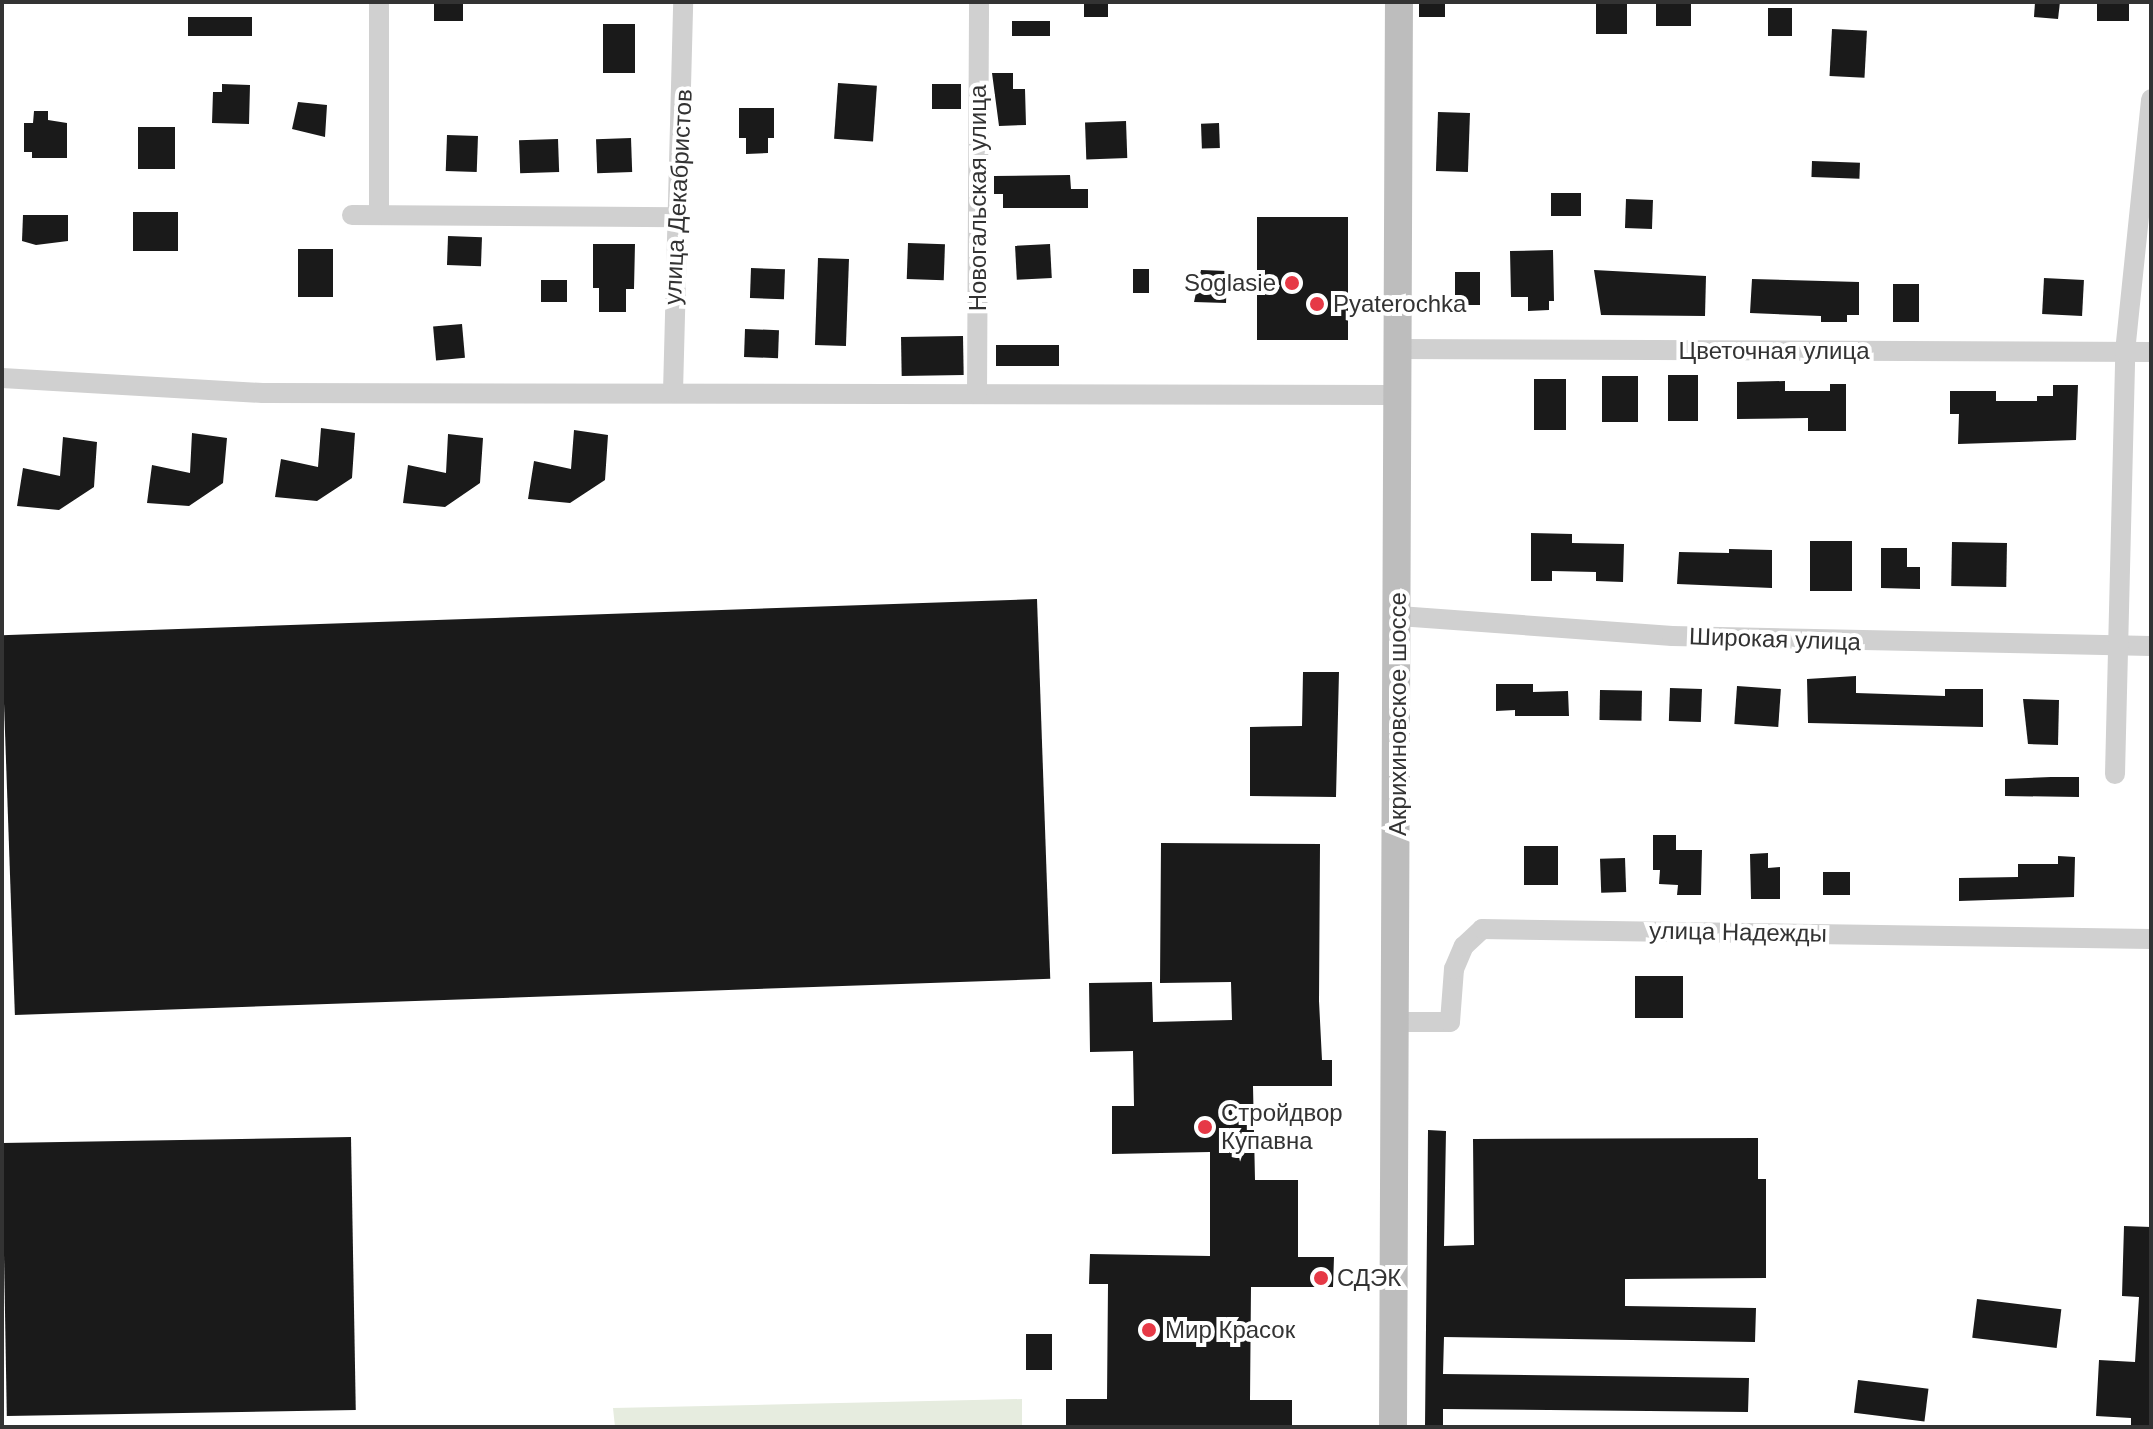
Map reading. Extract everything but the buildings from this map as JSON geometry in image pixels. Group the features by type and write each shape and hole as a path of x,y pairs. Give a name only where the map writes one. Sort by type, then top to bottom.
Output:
{"main road":[{"name":"Акрихиновское шоссе","path":"1393,1427 1399,616 1396,395 1399,2"}],"street":[{"path":"379,2 379,215"},
{"name":"улица Декабристов","path":"673,392 683,2"},
{"name":"Новогальская улица","path":"977,394 979,2"},
{"path":"2115,774 2125,352 2151,99"},
{"path":"352,215 678,217"},
{"name":"Цветочная улица","path":"1397,349 2151,352"},
{"path":"2,378 263,393 1396,395"},
{"name":"Широкая улица","path":"1399,616 1672,636 2151,646"},
{"name":"улица Надежды","path":"1397,1022 1450,1022 1454,969 1464,946 1482,929 2151,939"}],"shaded area":[{"path":"1022,1399 1022,1427 615,1427 613,1408"}],"place":[{"name":"Soglasie","path":"1292,283"},
{"name":"Pyaterochka","path":"1317,304"},
{"name":"Стройдвор Купавна","path":"1205,1127"},
{"name":"СДЭК","path":"1321,1278"},
{"name":"Мир Красок","path":"1149,1330"}]}
